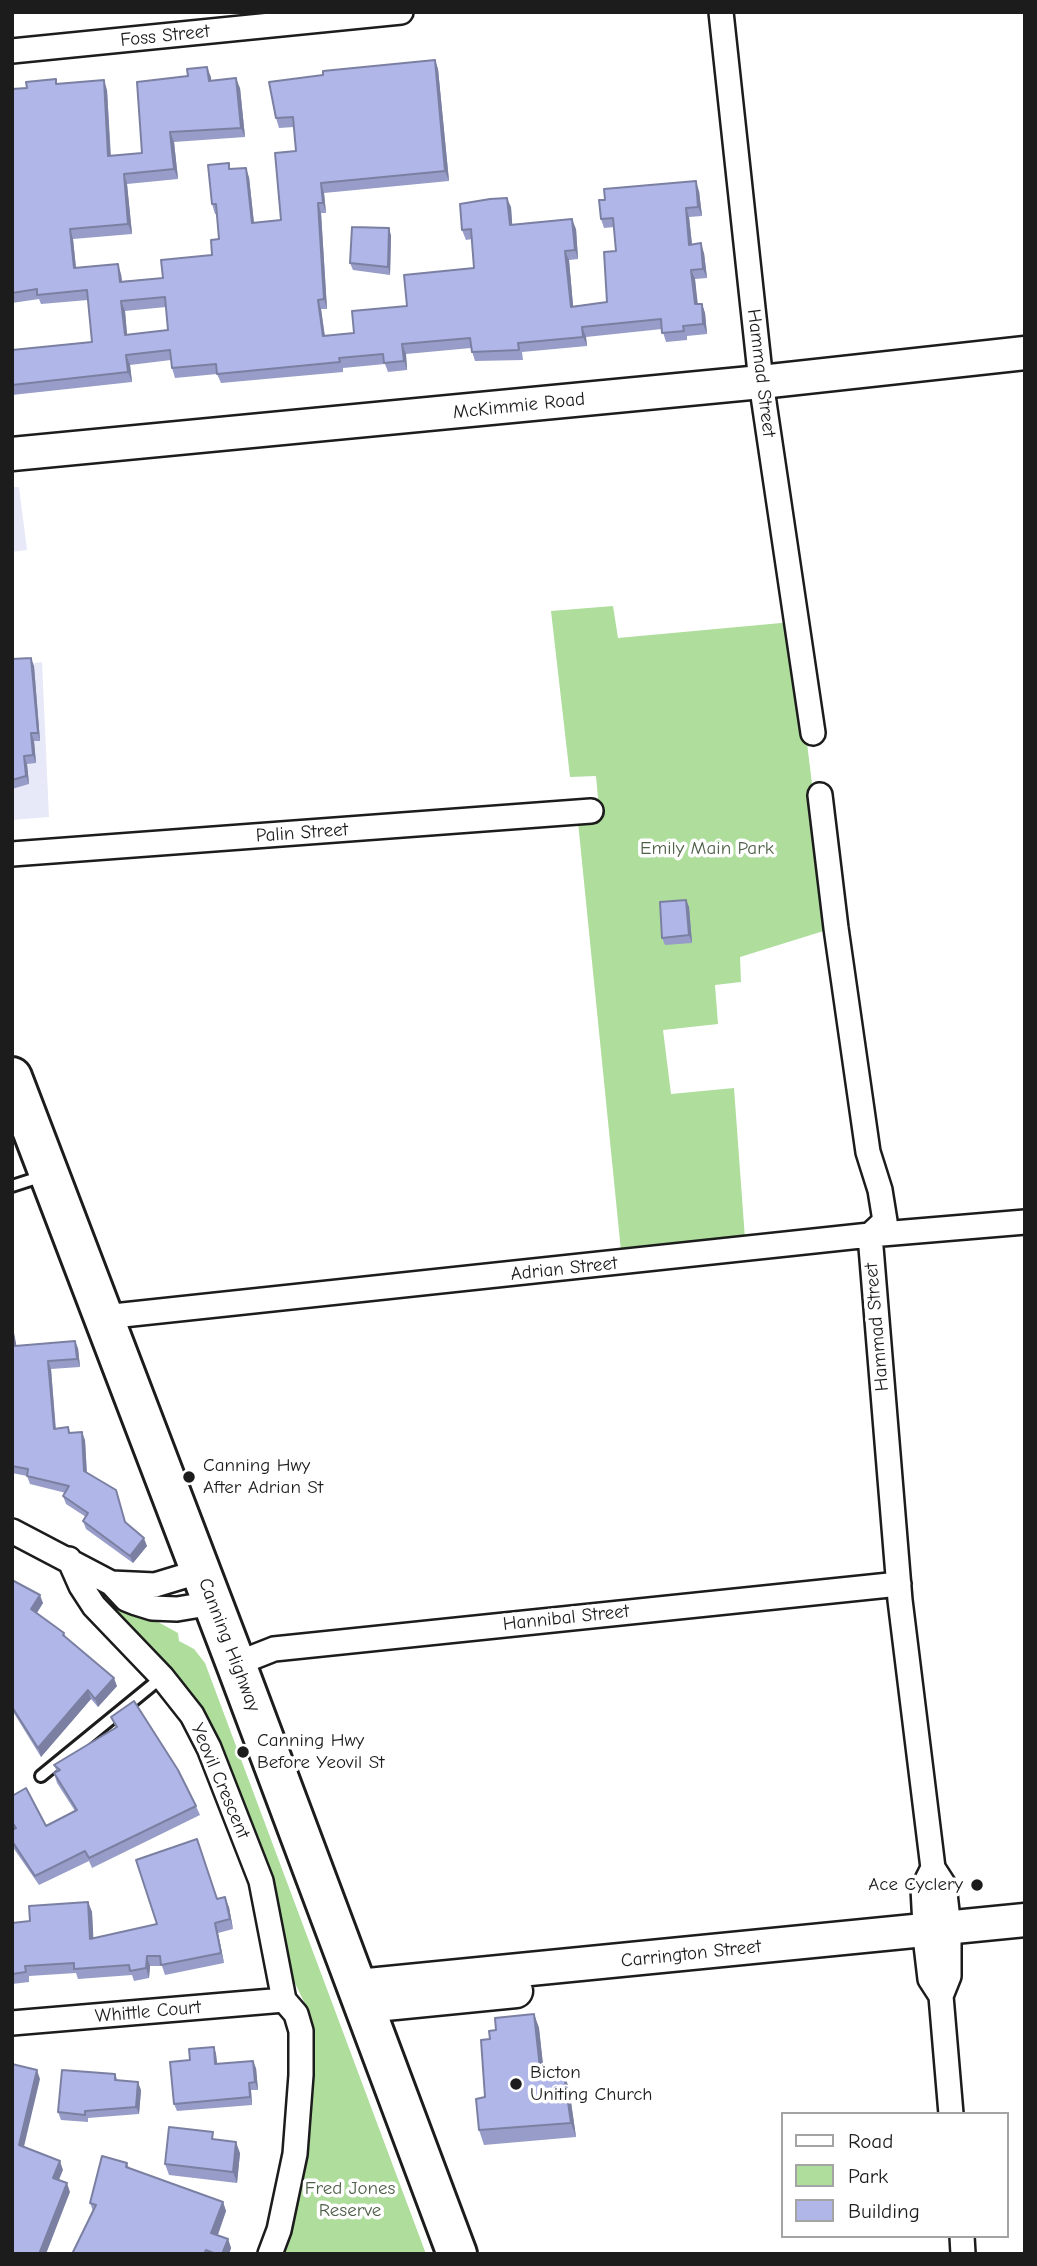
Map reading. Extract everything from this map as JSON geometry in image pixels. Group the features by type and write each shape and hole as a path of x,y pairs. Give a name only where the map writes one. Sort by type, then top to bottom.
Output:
{"highway":[{"name":"Canning Highway","path":"12,1077 457,2254"}],"main road":[{"name":"McKimmie Road","path":"12,454 761,382 1025,353"},
{"name":"Carrington Street","path":"937,1937 1025,1920"},
{"name":"Carrington Street","path":"361,1996 937,1937 1025,1935"}],"street":[{"name":"Foss Street","path":"12,51 401,12"},
{"name":"Hammad Street","path":"722,12 761,382 813,733"},
{"name":"Hammad Street","path":"820,795 868,1152 880,1189 885,1221 870,1235 899,1584 933,1868 923,1888 948,1976 941,1996 951,2112"},
{"name":"Palin Street","path":"12,854 591,811"},
{"name":"Adrian Street","path":"104,1317 870,1235 1025,1222"},
{"path":"12,1531 111,1583 125,1599 152,1608 177,1609 207,1587"},
{"name":"Yeovil Crescent","path":"69,1559 80,1586 94,1606 162,1677 192,1715 232,1803 261,1881 284,2000 296,2014 302,2031 295,2154 279,2230 270,2254"},
{"path":"111,1583 207,1587"},
{"name":"Hannibal Street","path":"236,1664 274,1649 899,1584"},
{"name":"Whittle Court","path":"12,2023 284,2000"}],"lane":[{"path":"12,1186 49,1174"},
{"path":"41,1776 162,1677"}],"shaded area":[{"path":"12,487 19,487 27,550 12,552"},
{"path":"42,662 49,817 12,820 12,666"}],"green space":[{"name":"Emily Main Park","path":"613,606 618,638 792,622 830,929 740,957 741,982 715,985 718,1024 663,1030 671,1094 734,1088 745,1239 621,1251 578,822 600,820 596,776 570,777 551,611"},
{"name":"Fred Jones Reserve","path":"109,1595 178,1633 179,1641 194,1649 205,1663 426,2254 280,2254 310,2028 307,2008 291,1975 205,1721 103,1603 103,1598"}],"building":[{"path":"435,60 445,171 321,183 323,203 318,203 324,299 318,300 323,336 354,333 352,311 407,306 404,275 474,268 471,229 462,230 460,204 490,199 507,198 510,225 572,219 575,250 565,251 571,307 607,302 604,252 616,251 613,218 601,219 599,200 605,200 604,189 696,181 698,207 686,208 689,245 701,243 703,269 691,270 695,304 702,304 703,324 683,326 684,331 662,333 661,319 582,327 583,337 518,343 519,350 472,352 470,338 402,344 404,361 384,363 383,354 339,358 340,362 217,374 216,364 172,368 170,350 126,355 128,372 12,385 12,350 92,342 87,290 37,295 37,289 12,293 12,89 27,88 26,82 56,79 56,84 104,80 108,156 142,153 137,82 188,76 187,69 207,67 209,81 236,78 241,128 170,132 174,169 124,174 128,224 70,229 74,268 118,264 120,282 163,278 161,260 212,255 211,240 219,239 216,204 212,204 208,165 229,163 229,169 246,168 252,223 281,220 275,153 296,151 293,117 276,118 269,82 323,75 323,71","holes":["165,297 168,330 125,335 121,301"]},
{"path":"352,227 389,228 388,267 350,263"},
{"path":"31,658 38,733 31,733 33,755 24,756 26,776 12,780 12,659"},
{"path":"686,900 689,935 662,938 660,902"},
{"path":"12,1331 15,1346 75,1341 77,1359 48,1361 54,1429 68,1427 69,1433 82,1432 84,1471 116,1490 125,1522 144,1538 130,1556 83,1521 88,1513 63,1496 69,1486 27,1476 28,1469 12,1466"},
{"path":"12,1580 40,1595 31,1609 64,1633 63,1635 114,1678 95,1699 88,1690 38,1748 12,1707"},
{"path":"134,1701 178,1770 196,1806 89,1858 85,1851 35,1876 12,1841 12,1830 16,1828 12,1822 12,1796 26,1788 46,1826 77,1810 54,1773 60,1770 54,1765 117,1727 111,1717"},
{"path":"197,1839 217,1899 225,1897 230,1919 215,1923 221,1953 161,1965 160,1956 147,1956 146,1968 130,1971 129,1965 74,1969 74,1963 25,1966 26,1972 12,1974 12,1923 30,1921 29,1906 88,1902 90,1939 157,1924 136,1860"},
{"name":"Bicton Uniting Church","path":"534,2014 541,2077 564,2074 571,2123 479,2130 476,2099 485,2097 481,2040 490,2039 489,2031 496,2030 495,2018"},
{"path":"214,2047 215,2064 253,2061 255,2082 249,2083 250,2097 174,2104 170,2062 190,2060 189,2049"},
{"path":"12,2064 37,2070 19,2145 60,2161 53,2178 67,2183 39,2254 12,2252"},
{"path":"62,2070 115,2074 115,2080 138,2082 136,2107 85,2111 85,2115 58,2112"},
{"path":"169,2127 213,2132 212,2139 236,2142 233,2172 165,2164"},
{"path":"102,2156 127,2163 126,2167 223,2202 211,2233 228,2239 222,2254 206,2250 204,2254 72,2254 96,2205 90,2203"}],"place":[{"name":"Canning Hwy After Adrian St","path":"189,1477"},
{"name":"Canning Hwy Before Yeovil St","path":"243,1752"},
{"name":"Ace Cyclery","path":"977,1885"},
{"name":"Bicton Uniting Church","path":"516,2084"}]}
